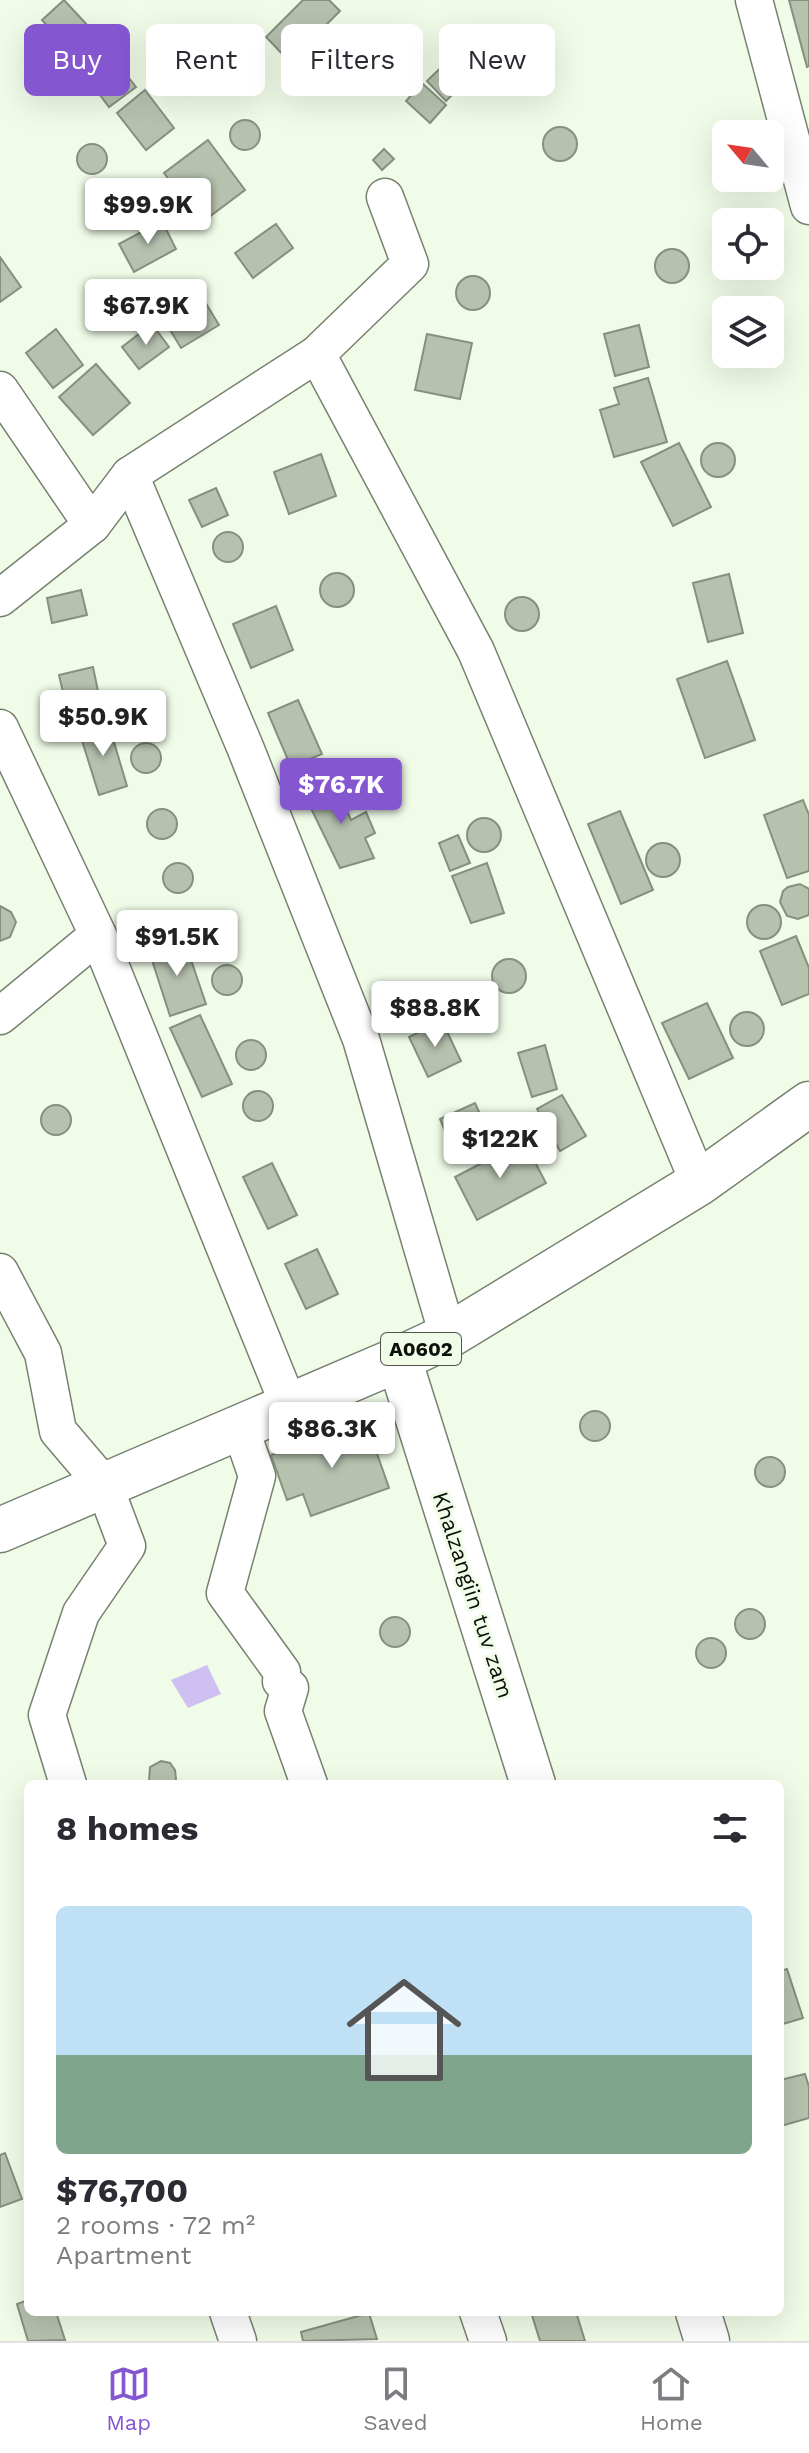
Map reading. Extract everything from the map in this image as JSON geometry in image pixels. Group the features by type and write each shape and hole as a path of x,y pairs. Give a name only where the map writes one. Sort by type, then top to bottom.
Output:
{"main road":[{"name":"A0602","path":"0,1530 448,1336 699,1183 809,1104"},
{"name":"Khalzangiin tuv zam","path":"399,1359 532,1780"},
{"path":"699,2316 707,2341"}],"street":[{"path":"754,0 809,206"},
{"path":"0,598 92,525 130,475 317,354 410,264 385,197"},
{"path":"317,354 476,651 699,1183"},
{"path":"0,390 92,525"},
{"path":"130,475 245,747 361,1039 448,1336"},
{"path":"0,728 98,935 289,1406"},
{"path":"0,1016 98,935"},
{"path":"0,1272 43,1353 58,1431 104,1485 127,1546 81,1613 47,1715 67,1780"},
{"path":"240,1427 257,1476 225,1593 282,1672 281,1681 290,1688 283,1711 308,1780"},
{"path":"229,2316 238,2341"},
{"path":"479,2316 488,2341"}],"shaded area":[{"path":"207,1665 221,1694 188,1708 171,1680"}],"building":[{"path":"64,0 86,24 46,24 42,20"},
{"path":"303,0 329,0 340,11 327,24 281,24 281,53 266,37"},
{"path":"789,0 809,0 807,67"},
{"path":"439,69 439,94 427,81"},
{"path":"423,84 446,105 430,123 406,101 410,96 423,96"},
{"path":"145,90 146,96 150,96 174,128 146,150 117,113"},
{"path":"101,96 124,96 109,107"},
{"path":"245,120 256,124 260,135 256,146 245,150 234,146 230,135 234,124"},
{"path":"560,127 572,132 577,144 572,156 560,161 548,156 543,144 548,132"},
{"path":"208,140 245,190 201,223 164,173"},
{"path":"92,144 103,148 107,159 103,170 92,174 81,170 77,159 81,148"},
{"path":"384,149 394,159 382,170 373,160"},
{"path":"162,221 176,249 134,272 119,244"},
{"path":"276,224 293,248 253,278 235,253"},
{"path":"672,249 684,254 689,266 684,278 672,283 660,278 655,266 660,254"},
{"path":"0,257 21,287 0,302"},
{"path":"473,276 485,281 490,293 485,305 473,310 461,305 456,293 461,281"},
{"path":"199,292 219,325 181,348 161,315"},
{"path":"152,324 169,347 139,369 122,347"},
{"path":"639,325 649,367 615,376 604,334"},
{"path":"56,329 83,365 53,388 26,353"},
{"path":"427,334 472,343 460,399 415,390"},
{"path":"96,364 130,403 93,435 59,397"},
{"path":"648,378 667,442 614,457 600,410 619,404 614,388"},
{"path":"679,443 711,507 673,526 641,462"},
{"path":"718,443 730,448 735,460 730,472 718,477 706,472 701,460 706,448"},
{"path":"321,454 336,496 289,514 274,472"},
{"path":"216,488 228,515 202,527 189,500"},
{"path":"228,532 239,536 243,547 239,558 228,562 217,558 213,547 217,536"},
{"path":"337,573 349,578 354,590 349,602 337,607 325,602 320,590 325,578"},
{"path":"729,574 743,633 708,642 693,583"},
{"path":"81,590 87,615 52,623 47,598"},
{"path":"522,597 534,602 539,614 534,626 522,631 510,626 505,614 510,602"},
{"path":"276,606 293,650 251,668 233,624"},
{"path":"727,661 755,740 705,758 677,679"},
{"path":"93,667 103,715 70,722 59,675"},
{"path":"298,700 322,754 291,767 268,713"},
{"path":"108,722 127,786 99,795 79,731"},
{"path":"146,743 157,747 161,758 157,769 146,773 135,769 131,758 135,747"},
{"path":"334,781 351,820 366,812 375,833 365,838 374,858 340,868 304,794"},
{"path":"803,800 809,815 809,871 787,878 764,815"},
{"path":"162,809 173,813 177,824 173,835 162,839 151,835 147,824 151,813"},
{"path":"620,811 653,890 621,904 588,824"},
{"path":"484,818 496,823 501,835 496,847 484,852 472,847 467,835 472,823"},
{"path":"458,835 470,863 450,871 439,843"},
{"path":"663,843 675,848 680,860 675,872 663,877 651,872 646,860 651,848"},
{"path":"178,863 189,867 193,878 189,889 178,893 167,889 163,878 167,867"},
{"path":"487,863 504,913 471,923 452,876"},
{"path":"800,884 809,889 809,915 798,919 787,916 780,902 783,891"},
{"path":"764,905 776,910 781,922 776,934 764,939 752,934 747,922 752,910"},
{"path":"0,906 11,912 16,922 10,937 0,941"},
{"path":"796,936 809,968 809,994 782,1005 760,951"},
{"path":"184,939 206,1004 170,1016 149,951"},
{"path":"509,959 521,964 526,976 521,988 509,993 497,988 492,976 497,964"},
{"path":"227,965 238,969 242,980 238,991 227,995 216,991 212,980 216,969"},
{"path":"427,996 437,1020 415,1030 405,1006"},
{"path":"707,1003 733,1058 689,1079 662,1023"},
{"path":"747,1012 759,1017 764,1029 759,1041 747,1046 735,1041 730,1029 735,1017"},
{"path":"200,1015 232,1084 202,1097 170,1028"},
{"path":"442,1021 461,1061 428,1077 409,1037"},
{"path":"251,1040 262,1044 266,1055 262,1066 251,1070 240,1066 236,1055 240,1044"},
{"path":"545,1045 557,1089 532,1097 518,1053"},
{"path":"258,1091 269,1095 273,1106 269,1117 258,1121 247,1117 243,1106 247,1095"},
{"path":"562,1095 586,1136 560,1151 537,1109"},
{"path":"475,1103 495,1148 458,1163 440,1119"},
{"path":"56,1105 67,1109 71,1120 67,1131 56,1135 45,1131 41,1120 45,1109"},
{"path":"524,1141 546,1183 477,1220 455,1177"},
{"path":"272,1163 297,1215 268,1229 243,1177"},
{"path":"317,1249 338,1294 306,1309 285,1264"},
{"path":"595,1411 606,1415 610,1426 606,1437 595,1441 584,1437 580,1426 584,1415"},
{"path":"366,1422 389,1488 311,1516 303,1494 287,1500 271,1455"},
{"path":"770,1457 781,1461 785,1472 781,1483 770,1487 759,1483 755,1472 759,1461"},
{"path":"750,1609 761,1613 765,1624 761,1635 750,1639 739,1635 735,1624 739,1613"},
{"path":"395,1617 406,1621 410,1632 406,1643 395,1647 384,1643 380,1632 384,1621"},
{"path":"711,1638 722,1642 726,1653 722,1664 711,1668 700,1664 696,1653 700,1642"},
{"path":"161,1761 170,1763 176,1779 149,1780 150,1767"},
{"path":"787,1969 803,2018 784,2024 784,1970"},
{"path":"805,2074 809,2087 809,2118 784,2125 784,2079"},
{"path":"5,2153 22,2199 0,2207 0,2155"},
{"path":"24,2301 24,2316 57,2316 65,2340 28,2341 17,2304"},
{"path":"358,2316 370,2316 377,2339 303,2341 301,2332"},
{"path":"532,2316 577,2316 585,2341 540,2341"}]}
